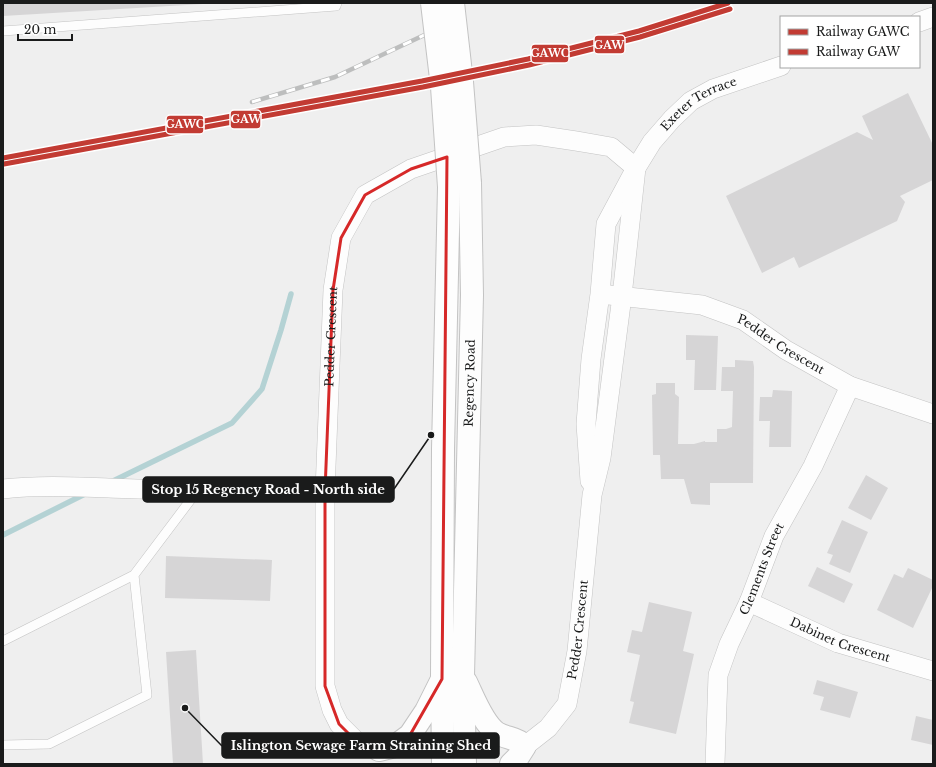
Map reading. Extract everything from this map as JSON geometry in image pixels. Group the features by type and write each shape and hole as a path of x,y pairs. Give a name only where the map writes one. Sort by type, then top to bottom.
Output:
{"main road":[{"name":"Regency Road","path":"432,3 442,87 460,185 472,295 453,678 443,764"},
{"name":"Regency Road","path":"453,3 462,82 460,185"},
{"name":"Regency Road","path":"453,678 465,764"},
{"path":"387,757 395,746 410,734 426,711 453,678 490,727 506,737 519,740 525,746 518,758 511,764"}],"street":[{"path":"920,22 933,17"},
{"name":"Exeter Terrace","path":"636,168 652,142 672,119 691,101 713,89 780,66"},
{"name":"Pedder Crescent","path":"387,757 357,742 339,724 332,710 325,686 325,491 333,290 341,238 365,195 411,169 504,137 536,135 611,147 636,168"},
{"name":"Pedder Crescent","path":"592,495 586,424 591,359 600,294 606,224 636,168"},
{"name":"Pedder Crescent","path":"525,746 548,728 567,704 577,651 592,495 601,458 622,296 636,168"},
{"name":"Pedder Crescent","path":"600,294 702,305 743,320 786,350 850,386 933,414"},
{"name":"Clements Street","path":"715,764 718,675 729,644 749,602 774,536 813,466 850,386"},
{"path":"3,489 42,486 79,486 133,489 325,491"},
{"name":"Dabinet Crescent","path":"749,602 838,642 933,671"}],"lane":[{"path":"3,31 336,6 337,3"},
{"path":"3,641 134,575 198,490"},
{"path":"3,745 50,744 147,695 134,575"}],"highlighted area":[{"path":"447,157 442,679 410,735 395,746 379,750 357,742 339,724 325,686 325,491 333,290 341,238 365,195 411,169"}],"building":[{"path":"3,3 203,3 203,4 3,16"},
{"path":"908,93 933,145 933,180 900,196 905,202 897,221 799,268 794,257 762,273 726,196 857,132 873,140 862,116"},
{"path":"686,335 718,336 716,390 694,390 695,360 686,360"},
{"path":"735,360 753,361 754,367 753,483 710,483 710,505 691,504 684,479 661,479 660,455 653,455 652,395 656,394 656,383 675,383 675,394 679,397 678,444 694,444 705,441 717,442 717,429 732,427 733,391 721,391 722,367 735,367"},
{"path":"773,390 792,391 791,447 769,447 770,421 759,421 760,397 772,397"},
{"path":"866,475 888,488 871,520 848,508"},
{"path":"842,520 868,532 850,573 829,564 833,555 827,553"},
{"path":"166,556 272,560 270,601 165,598"},
{"path":"817,567 853,584 844,603 808,586"},
{"path":"908,568 933,580 933,586 913,628 877,610 894,574 903,578"},
{"path":"649,602 692,612 683,651 694,654 676,734 629,723 634,702 630,701 640,655 627,652 632,630 642,632"},
{"path":"196,650 203,764 173,764 166,652"},
{"path":"817,680 858,692 850,718 820,710 824,697 813,694"},
{"path":"916,716 933,720 933,745 911,740"}],"waterway":[{"path":"111,482 232,423 262,389 291,294"},
{"path":"3,535 87,493"}],"railway":[{"path":"252,102 335,77 435,30"}],"rail line":[{"name":"GAWC","path":"3,158 422,81 528,59 639,31 728,3"},
{"name":"GAW","path":"4,164 423,87 529,65 640,37 730,9"}],"place":[{"name":"Stop 15 Regency Road - North side","path":"431,435"},
{"name":"Islington Sewage Farm Straining Shed","path":"185,708"}]}
